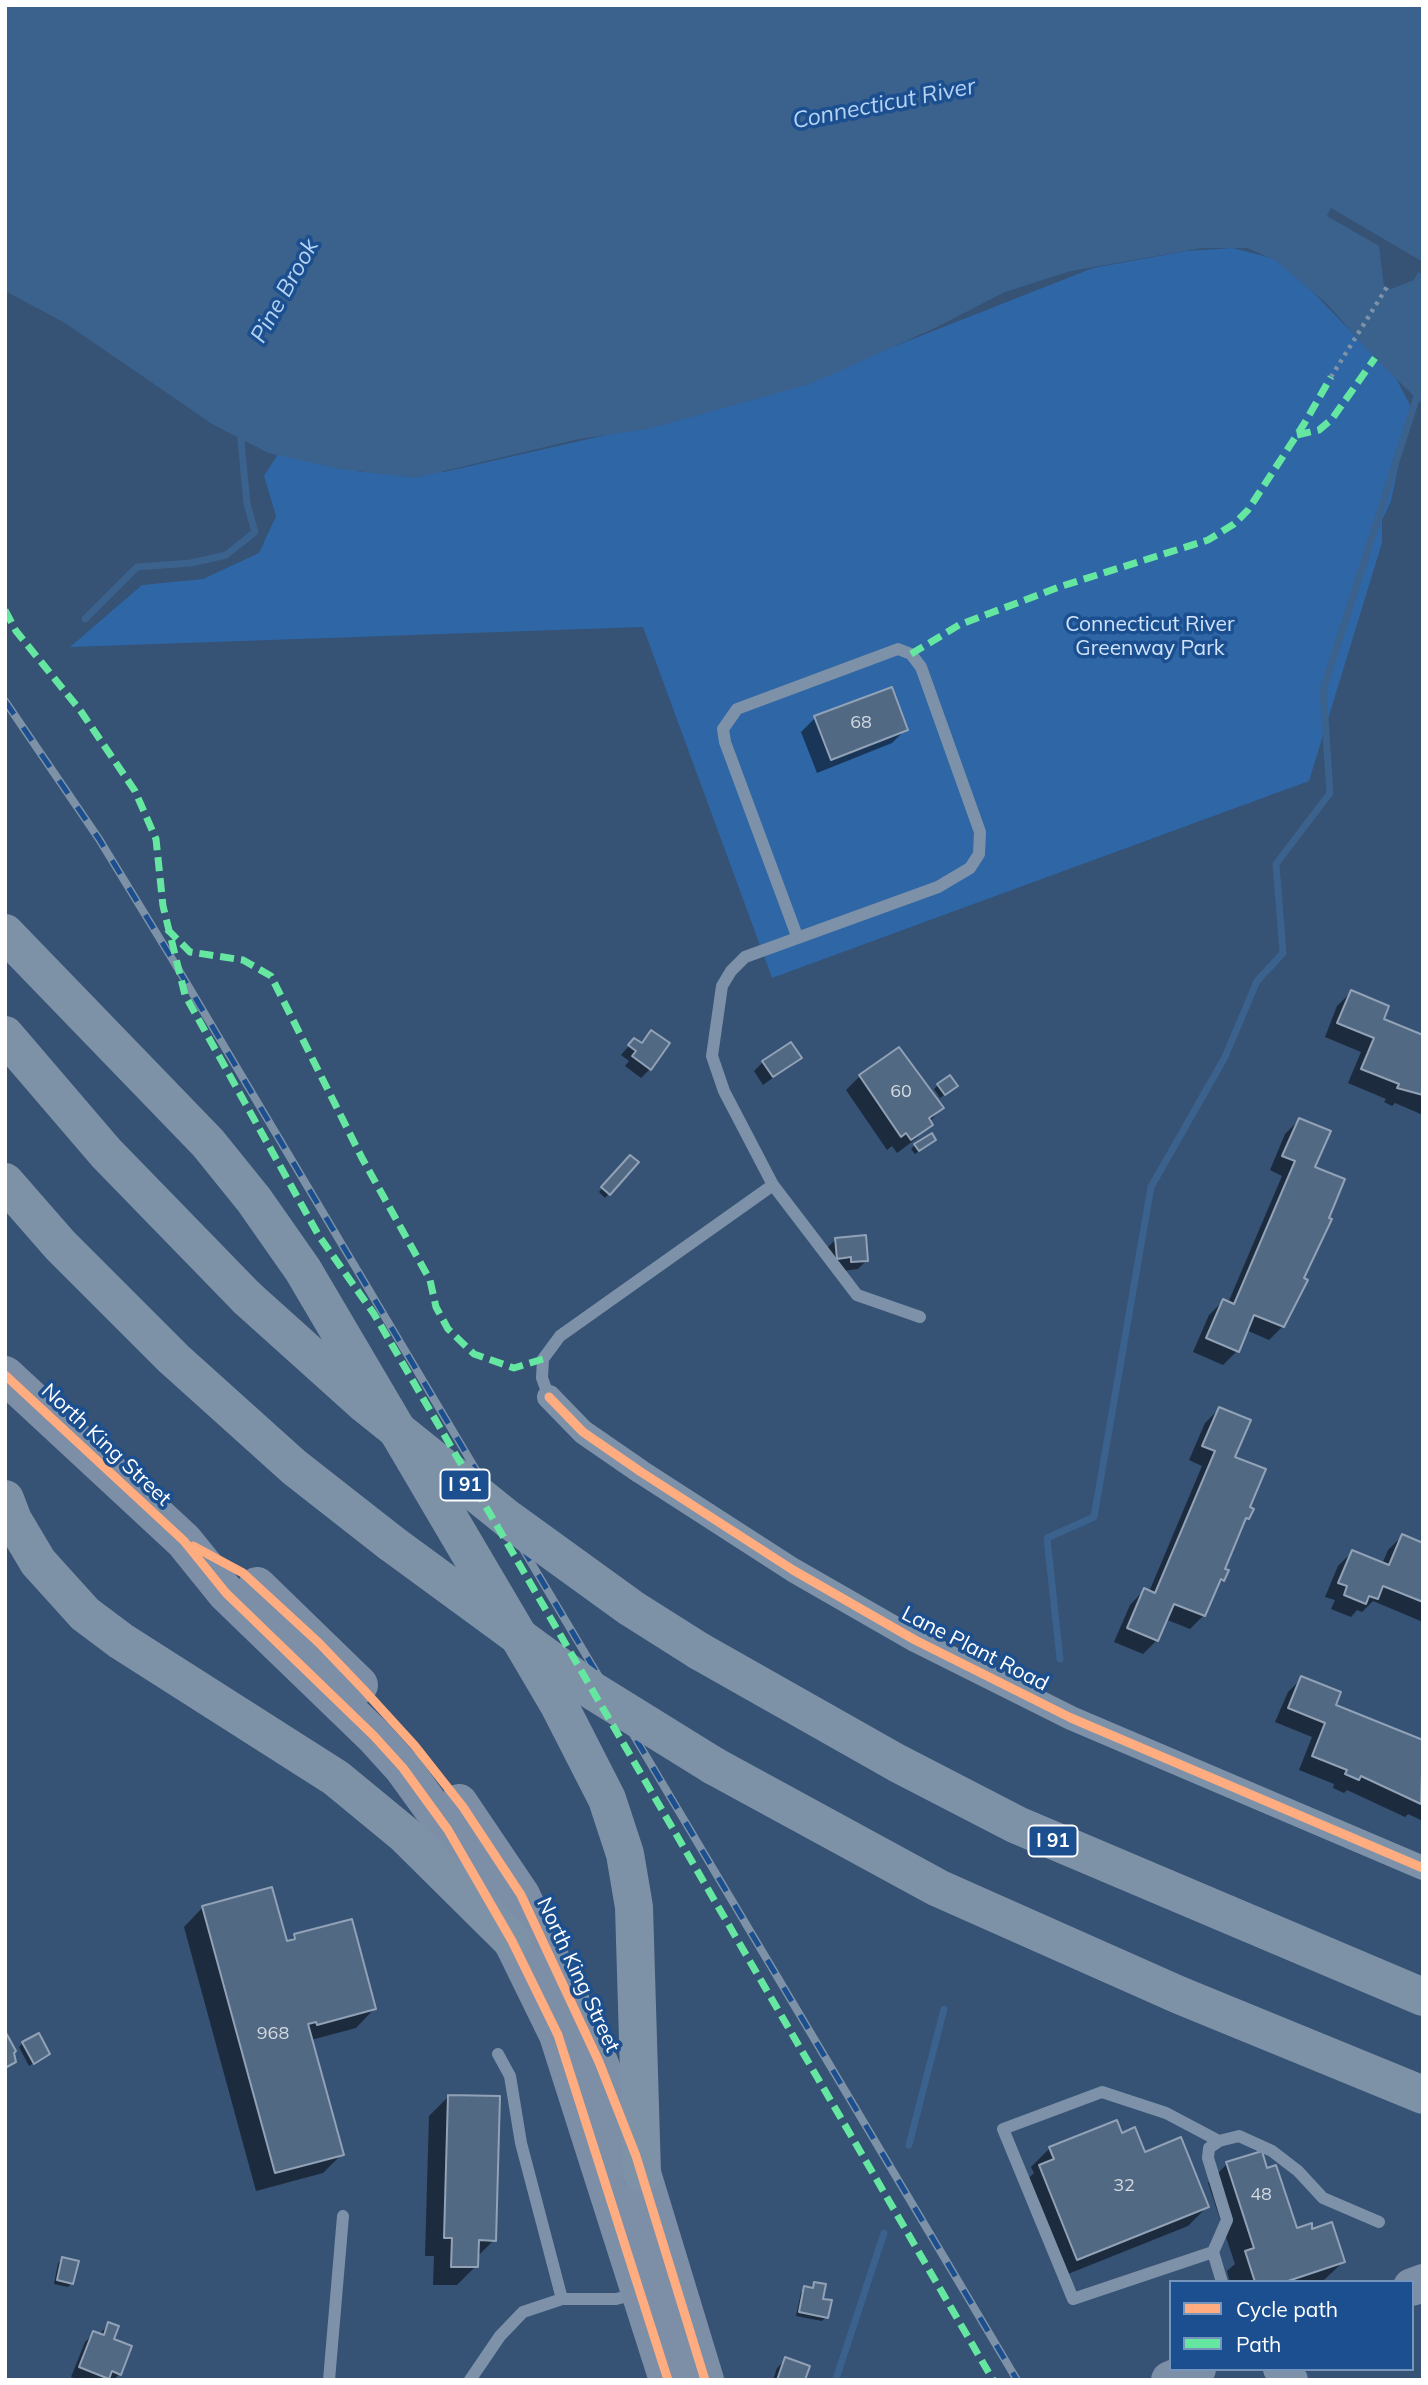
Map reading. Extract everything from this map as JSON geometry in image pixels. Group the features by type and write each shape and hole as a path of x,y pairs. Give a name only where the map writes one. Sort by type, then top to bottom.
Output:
{"highway":[{"path":"5,933 208,1143 254,1200 303,1270 552,1694 607,1799 625,1854 634,1907 642,2173"},
{"name":"I 91","path":"5,1035 106,1153 247,1298 366,1405 508,1519 621,1601 699,1651 897,1763 1017,1825 1423,1997"},
{"path":"5,1182 116,1303 193,1377 294,1467 391,1543 593,1691 714,1766 937,1888 1179,1995 1423,2095"},
{"path":"5,1499 13,1520 38,1562 85,1614 129,1646 336,1778 404,1834 512,1941"}],"main road":[{"name":"North King Street","path":"5,1375 184,1541 226,1593 322,1683 403,1768 448,1830 512,1941 558,2035 668,2380"},
{"name":"North King Street","path":"184,1541 243,1573 319,1643 415,1746 463,1807 521,1895 548,1947 599,2062 642,2173 705,2380"},
{"path":"1170,2380 1192,2371"}],"street":[{"name":"Lane Plant Road","path":"549,1397 583,1432 641,1472 793,1570 915,1640 1071,1718 1423,1868"}],"lane":[{"path":"797,936 725,743 723,729 737,709 898,649 911,654 921,667 980,832 979,854 970,868 937,887 745,957 731,971 722,986 712,1056 724,1091 773,1185 857,1295 920,1317"},
{"path":"549,1397 542,1378 543,1359 560,1336 773,1185"},
{"path":"498,2054 510,2076 521,2143 562,2299"},
{"path":"1213,2252 1073,2299 1003,2129 1102,2092 1166,2113 1219,2141"},
{"path":"1221,2280 1213,2252 1227,2220 1208,2158 1209,2148 1219,2141 1239,2136 1272,2151 1298,2171 1323,2198 1379,2222"},
{"path":"329,2380 343,2216"},
{"path":"470,2380 500,2336 523,2312 562,2299 616,2299 642,2292"}],"path":[{"path":"1331,377 1387,288"}],"green space":[{"name":"Connecticut River Greenway Park","path":"1233,248 1275,259 1308,287 1396,378 1411,407 1391,501 1382,520 1382,543 1309,781 772,978 643,627 70,647 142,585 203,579 259,553 276,516 264,476 284,445 360,472 444,472 711,411 895,346 1093,268 1186,251"}],"water":[{"name":"Connecticut River","path":"5,5 1423,5 1423,405 1375,358 1327,304 1275,260 1247,248 1202,248 1071,271 1005,292 935,328 810,384 648,429 579,439 415,478 339,469 268,453 212,424 65,323 5,291"}],"pier":[{"path":"1331,208 1423,262 1423,274 1418,272 1414,280 1391,289 1384,286 1379,246 1327,216"}],"building":[{"path":"892,687 908,730 831,760 814,716"},
{"path":"1351,990 1389,1006 1384,1019 1423,1035 1423,1095 1397,1088 1399,1084 1361,1069 1374,1038 1337,1023"},
{"path":"651,1030 670,1043 651,1070 632,1056 636,1051 628,1045 634,1038 642,1043"},
{"path":"791,1042 802,1058 773,1077 762,1061"},
{"path":"899,1047 944,1108 929,1118 933,1125 911,1140 906,1133 901,1137 859,1075"},
{"path":"950,1075 958,1086 945,1095 937,1084"},
{"path":"1299,1118 1331,1131 1315,1167 1345,1179 1329,1218 1332,1219 1304,1278 1308,1280 1284,1327 1254,1315 1239,1352 1206,1338 1223,1299 1234,1304 1295,1161 1282,1156"},
{"path":"932,1133 936,1140 919,1151 914,1144"},
{"path":"630,1155 639,1162 610,1195 601,1187"},
{"path":"866,1235 868,1261 851,1262 851,1257 837,1259 835,1238"},
{"path":"1219,1407 1251,1420 1235,1457 1266,1469 1250,1507 1254,1509 1249,1519 1246,1518 1225,1569 1229,1570 1224,1581 1221,1579 1205,1616 1174,1604 1158,1641 1127,1628 1144,1588 1155,1593 1215,1451 1202,1446"},
{"path":"1402,1534 1423,1543 1423,1602 1383,1586 1378,1599 1369,1596 1366,1604 1344,1595 1347,1586 1338,1583 1352,1550 1389,1565"},
{"path":"1301,1676 1341,1692 1336,1705 1423,1740 1421,1804 1361,1776 1359,1780 1345,1774 1347,1770 1312,1756 1325,1723 1288,1708"},
{"path":"272,1887 287,1941 295,1939 294,1934 352,1919 376,2009 317,2025 316,2022 308,2024 344,2155 275,2173 202,1906"},
{"path":"5,2031 16,2051 16,2062 5,2068"},
{"path":"39,2033 50,2054 34,2064 22,2042"},
{"path":"448,2095 500,2096 496,2241 479,2240 478,2267 451,2267 452,2238 444,2238"},
{"path":"1117,2120 1122,2133 1135,2127 1145,2152 1181,2137 1209,2207 1077,2260 1039,2165 1054,2159 1049,2147"},
{"path":"1262,2151 1267,2168 1276,2165 1297,2228 1312,2223 1312,2229 1332,2222 1345,2262 1291,2280 1254,2280 1245,2251 1254,2248 1226,2162"},
{"path":"62,2257 79,2261 73,2284 57,2280"},
{"path":"814,2282 826,2284 823,2299 832,2300 828,2318 799,2312 804,2286 813,2288"},
{"path":"108,2322 119,2326 114,2339 132,2346 121,2375 112,2371 109,2379 79,2367 93,2331 104,2335"},
{"path":"785,2357 810,2366 805,2380 777,2380"}],"waterway":[{"path":"1060,1659 1047,1538 1094,1517 1151,1187 1225,1057 1257,981 1283,953 1276,864 1330,793 1323,690 1418,393"},
{"name":"Pine Brook","path":"85,619 137,567 191,563 226,555 255,532 247,504 240,430"},
{"path":"909,2145 944,2009"},
{"path":"837,2376 884,2233"}],"railway":[{"path":"5,701 99,839 174,962 1017,2380"}],"marked path":[{"path":"1297,435 1319,430 1332,419 1375,358"},
{"path":"911,654 959,625 1059,587 1208,540 1234,524 1248,510 1331,377"},
{"path":"5,610 16,631 80,710 135,791 156,839 163,906 185,995 319,1236 374,1314 993,2380"},
{"path":"167,929 190,952 243,960 271,976 362,1158 430,1280 436,1307 448,1329 474,1354 514,1368 543,1359"}],"cycle path":[{"path":"5,1375 184,1541 226,1593 374,1736 403,1768 448,1830 512,1941 558,2035 668,2380"},
{"path":"549,1397 583,1432 641,1472 793,1570 915,1640 1071,1718 1423,1868"},
{"path":"193,1546 243,1573 319,1643 363,1689 415,1746 463,1807 521,1895 599,2062 636,2156 705,2380"}]}
